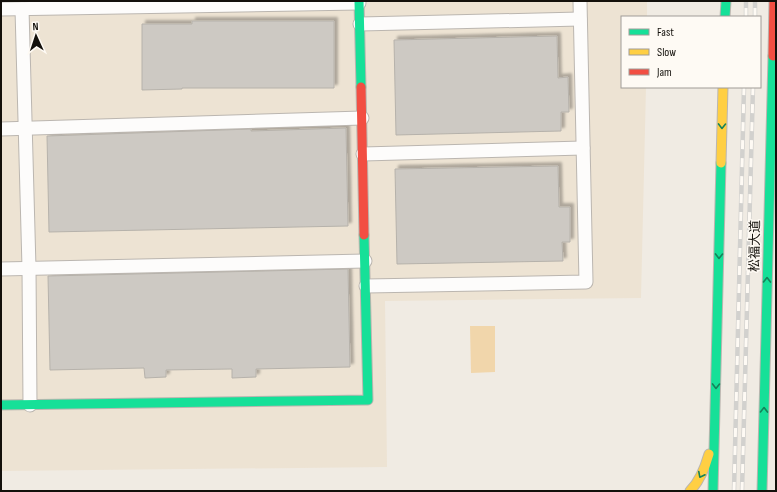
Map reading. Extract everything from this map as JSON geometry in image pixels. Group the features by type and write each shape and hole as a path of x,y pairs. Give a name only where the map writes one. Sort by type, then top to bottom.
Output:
{"main road":[{"path":"725,16 726,1"},
{"name":"松福大道","path":"762,491 774,1"},
{"path":"1,405 368,400 359,2"},
{"path":"714,491 723,88"},
{"path":"690,491 698,481 707,462 715,430"},
{"path":"764,434 771,460"}],"street":[{"path":"366,286 586,282 580,1"},
{"path":"1,9 359,2"},
{"path":"22,9 29,268 30,405"},
{"path":"360,24 580,19"},
{"path":"1,128 362,118"},
{"path":"363,154 583,148"},
{"path":"1,269 365,261"}],"shaded area":[{"path":"1,1 647,1 647,16 621,16 621,88 646,88 641,298 385,301 387,467 1,471"},
{"path":"470,326 495,326 495,372 471,373"}],"building":[{"path":"192,21 334,21 334,88 182,88 142,90 142,24 192,24"},
{"path":"557,36 558,78 568,77 569,112 561,112 561,131 396,135 394,40"},
{"path":"346,128 348,226 49,232 47,136 251,129 251,131"},
{"path":"558,166 559,207 570,207 570,242 562,242 563,261 397,264 395,169"},
{"path":"348,269 350,367 256,369 256,377 232,378 232,369 166,370 166,377 145,378 144,368 50,370 48,276"}],"railway":[{"path":"746,1 746,16"},
{"path":"755,1 755,16"},
{"path":"734,491 744,88"},
{"path":"742,491 753,88"}],"traffic: fast":[{"path":"359,1 361,87"},
{"path":"725,16 726,1"},
{"path":"762,491 773,56"},
{"path":"713,491 721,163"},
{"path":"1,405 368,400 364,235"}],"traffic: slow":[{"path":"721,163 723,88"},
{"path":"690,491 702,474 709,454"}],"traffic: jam":[{"path":"773,56 774,1"},
{"path":"361,87 364,235"}]}
